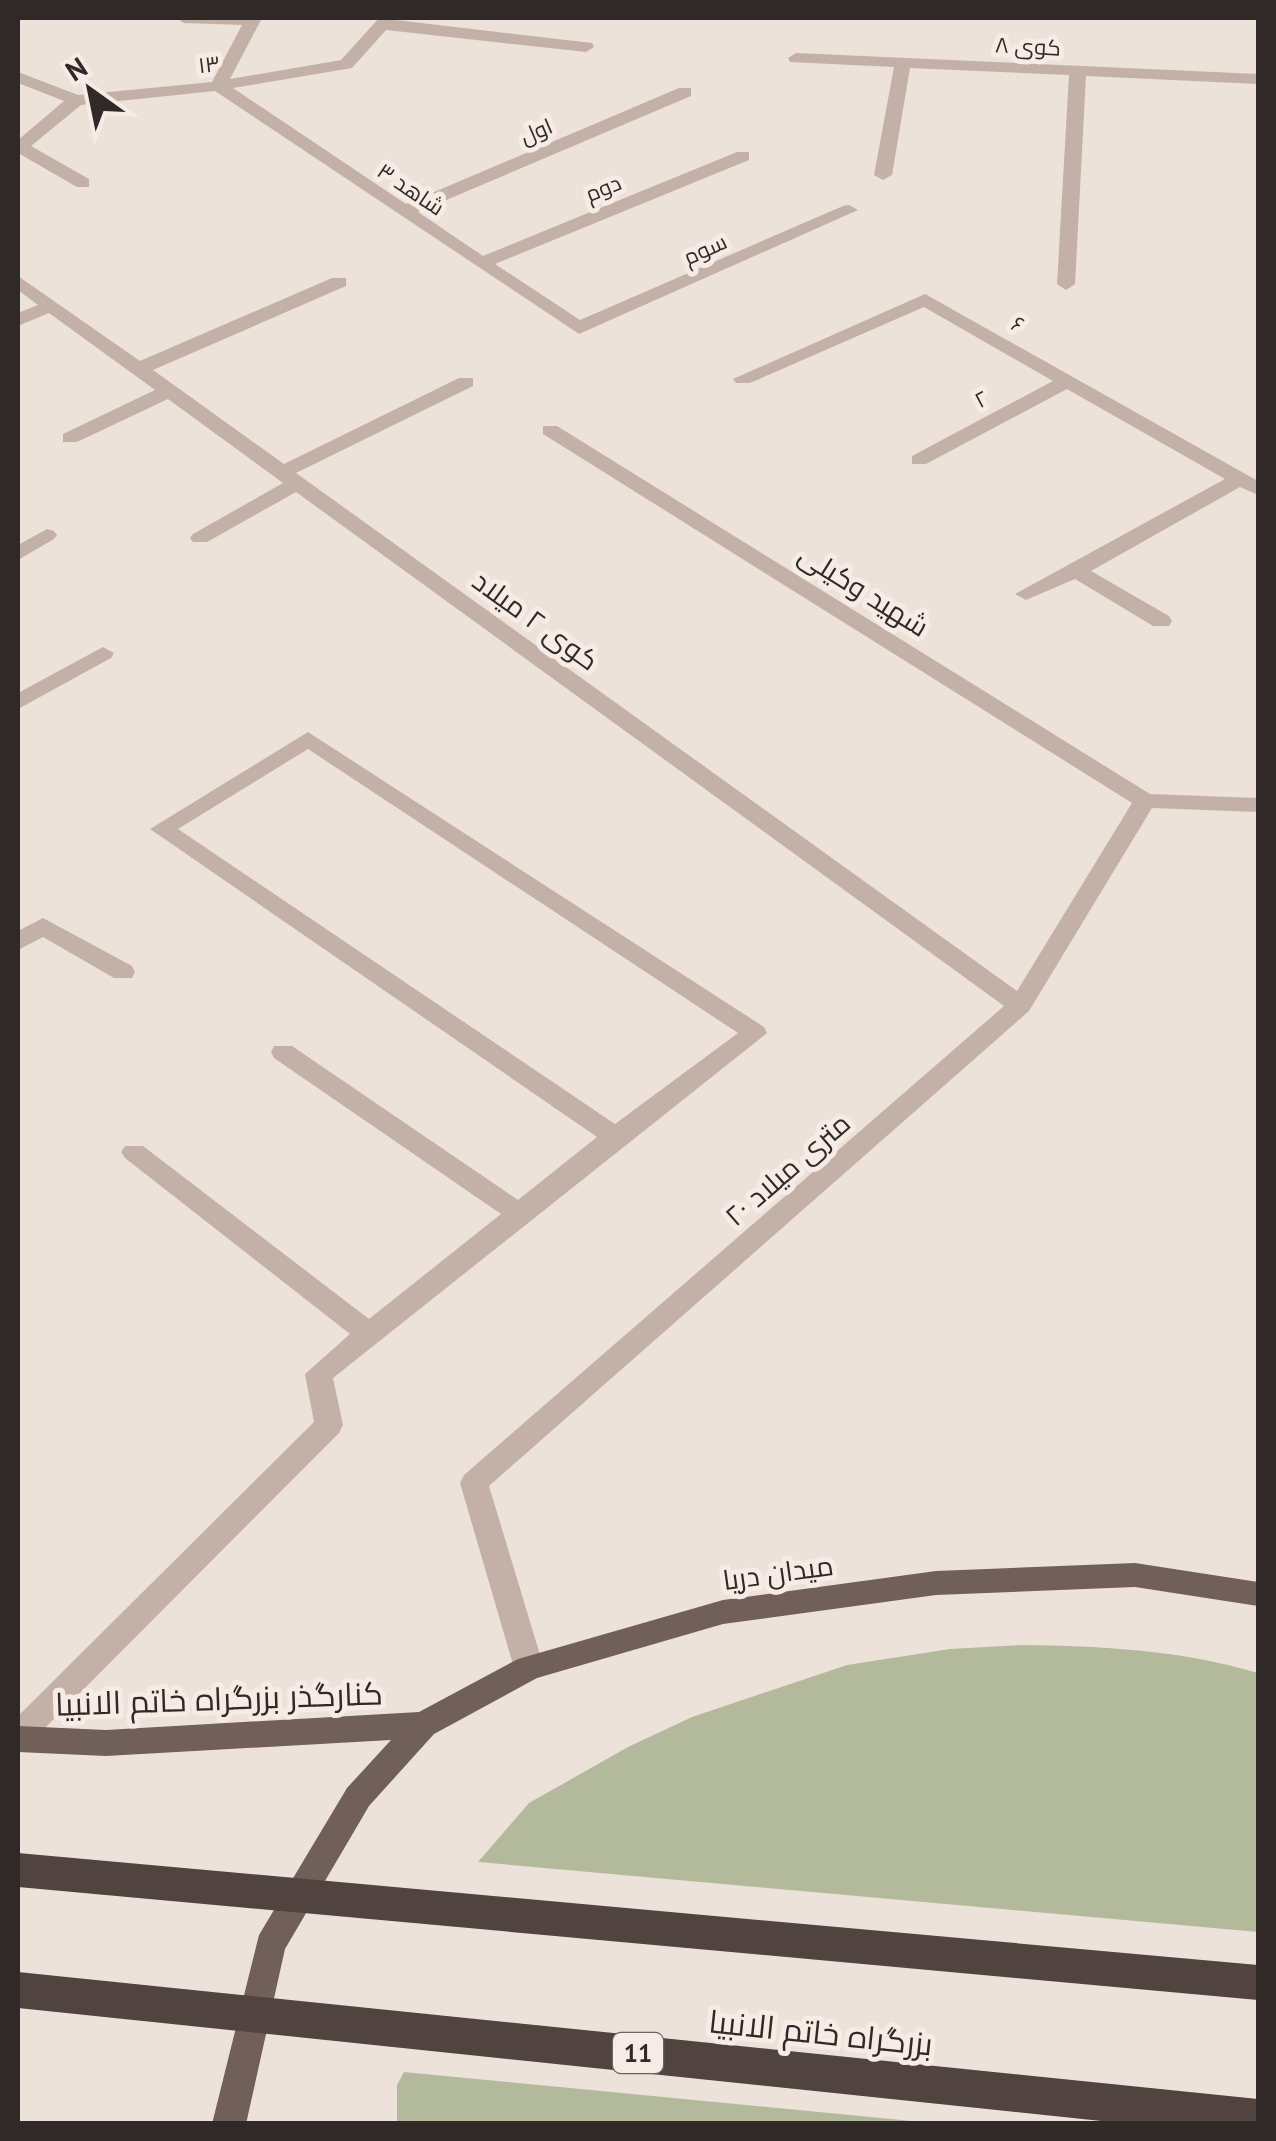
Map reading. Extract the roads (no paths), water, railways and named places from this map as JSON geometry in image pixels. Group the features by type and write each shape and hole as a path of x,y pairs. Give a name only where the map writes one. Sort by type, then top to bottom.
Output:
{"highway":[{"path":"18,1870 1258,1983"},
{"name":"بزرگراه خاتم الانبیا","path":"18,1990 1258,2118"}],"main road":[{"name":"میدان دریا","path":"229,2124 270,1945 358,1797 423,1725 529,1668 722,1612 936,1582 1134,1574 1258,1594"},
{"name":"کنارگذر بزرگراه خاتم الانبیا","path":"18,1737 106,1743 423,1725"}],"street":[{"path":"184,18 253,19 218,86"},
{"path":"387,21 586,47"},
{"name":"۱۳","path":"18,77 76,100 218,86 346,64 387,21"},
{"name":"کوی ۸","path":"796,58 1258,79"},
{"path":"883,176 903,63"},
{"path":"1066,284 1078,71"},
{"name":"شاهد ۳","path":"218,86 578,328"},
{"name":"اول","path":"404,211 685,92"},
{"path":"76,100 18,148 83,182"},
{"name":"دوم","path":"480,263 743,156"},
{"name":"سوم","path":"578,328 849,210"},
{"name":"کوی ۲ میلاد","path":"18,282 1020,1005"},
{"path":"139,369 339,282"},
{"name":"۶","path":"743,380 926,300 1249,484"},
{"path":"18,320 50,306"},
{"name":"۲","path":"919,460 1067,381"},
{"path":"200,538 289,478 466,382"},
{"path":"70,438 169,390"},
{"name":"شهید وکیلی","path":"550,430 1146,801"},
{"path":"1026,594 1249,484"},
{"path":"18,554 47,536"},
{"path":"1076,572 1161,621"},
{"path":"18,702 103,653"},
{"path":"18,1737 330,1425 319,1374 615,1137 754,1033 308,739 162,829 615,1137"},
{"path":"1146,801 1258,805"},
{"name":"۲۰ متری میلاد","path":"529,1668 474,1483 1020,1005 1146,801"},
{"path":"18,942 43,926 123,972"},
{"path":"283,1052 519,1214"},
{"path":"134,1152 369,1334"}]}
